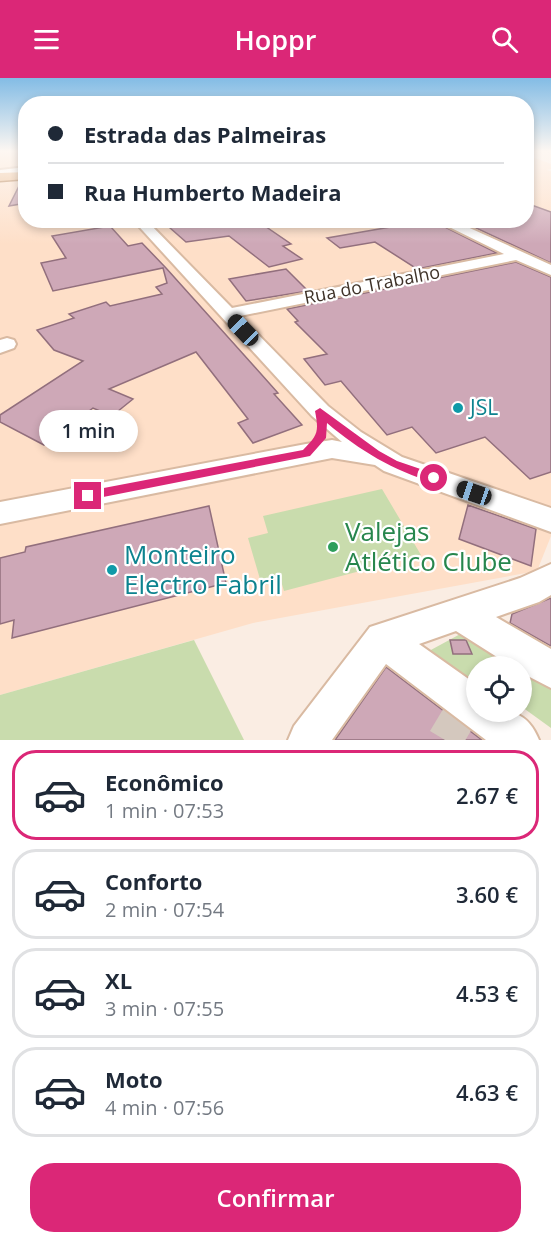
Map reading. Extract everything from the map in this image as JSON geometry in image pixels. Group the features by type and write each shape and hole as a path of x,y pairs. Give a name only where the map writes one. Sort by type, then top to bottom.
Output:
{"street":[{"path":"147,228 320,411 352,438 393,464"},
{"path":"458,228 551,271"},
{"name":"Rua do Trabalho","path":"227,314 517,256"},
{"path":"306,453 321,438 323,426 320,411"},
{"path":"0,513 332,449 356,452 551,520"},
{"path":"308,740 382,639 461,615 528,591 551,578"},
{"path":"461,615 551,670"},
{"path":"382,639 466,705"},
{"path":"491,722 519,740"}],"shaded area":[{"path":"0,182 18,182 18,228 534,228 534,182 551,182 551,536 537,571 253,623 0,695"}],"green space":[{"name":"Valejas Atlético Clube","path":"382,489 421,555 284,591 281,581 262,586 248,538 268,533 263,516"},
{"path":"464,632 477,636 507,656 466,656 466,677 457,679 435,664 429,651"},
{"path":"194,640 244,740 0,740 0,695"},
{"path":"532,672 551,685 551,728 532,714"}],"building":[{"path":"18,188 18,204 9,206"},
{"path":"534,206 551,212 551,263 476,228 534,228"},
{"path":"112,228 128,246 142,243 278,393 274,394 302,425 253,443 238,423 248,419 196,352 109,389 133,399 112,416 93,408 44,445 0,422 0,415 83,361 54,350 37,330 74,318 69,314 106,302 110,306 162,294 156,287 167,283 163,268 53,291 41,263 66,258 52,236"},
{"path":"170,228 268,228 291,244 283,246 302,259 269,267 229,236 186,242"},
{"path":"385,228 447,228 497,253 417,269 375,242 340,248 327,238"},
{"path":"516,262 551,277 551,472 530,479 485,437 436,453 412,427 387,435 341,381 325,385 304,359 327,354 295,322 298,321 287,309"},
{"path":"286,269 308,291 246,301 229,279"},
{"path":"468,505 536,529 531,566 459,539"},
{"name":"Monteiro Electro Fabril","path":"209,506 226,583 12,638 14,620 0,624 0,558 25,552 26,547"},
{"path":"551,598 551,646 510,623 512,614"},
{"path":"450,640 466,640 472,654 453,654"},
{"path":"386,667 482,740 335,740"}],"tunnel":[{"path":"445,740 460,715"}],"place":[{"name":"JSL","path":"458,408"},
{"name":"Valejas Atlético Clube","path":"333,547"},
{"name":"Monteiro Electro Fabril","path":"112,570"}],"route":[{"path":"88,496 306,453 321,438 323,426 320,411 352,438 393,464 434,478"}]}
